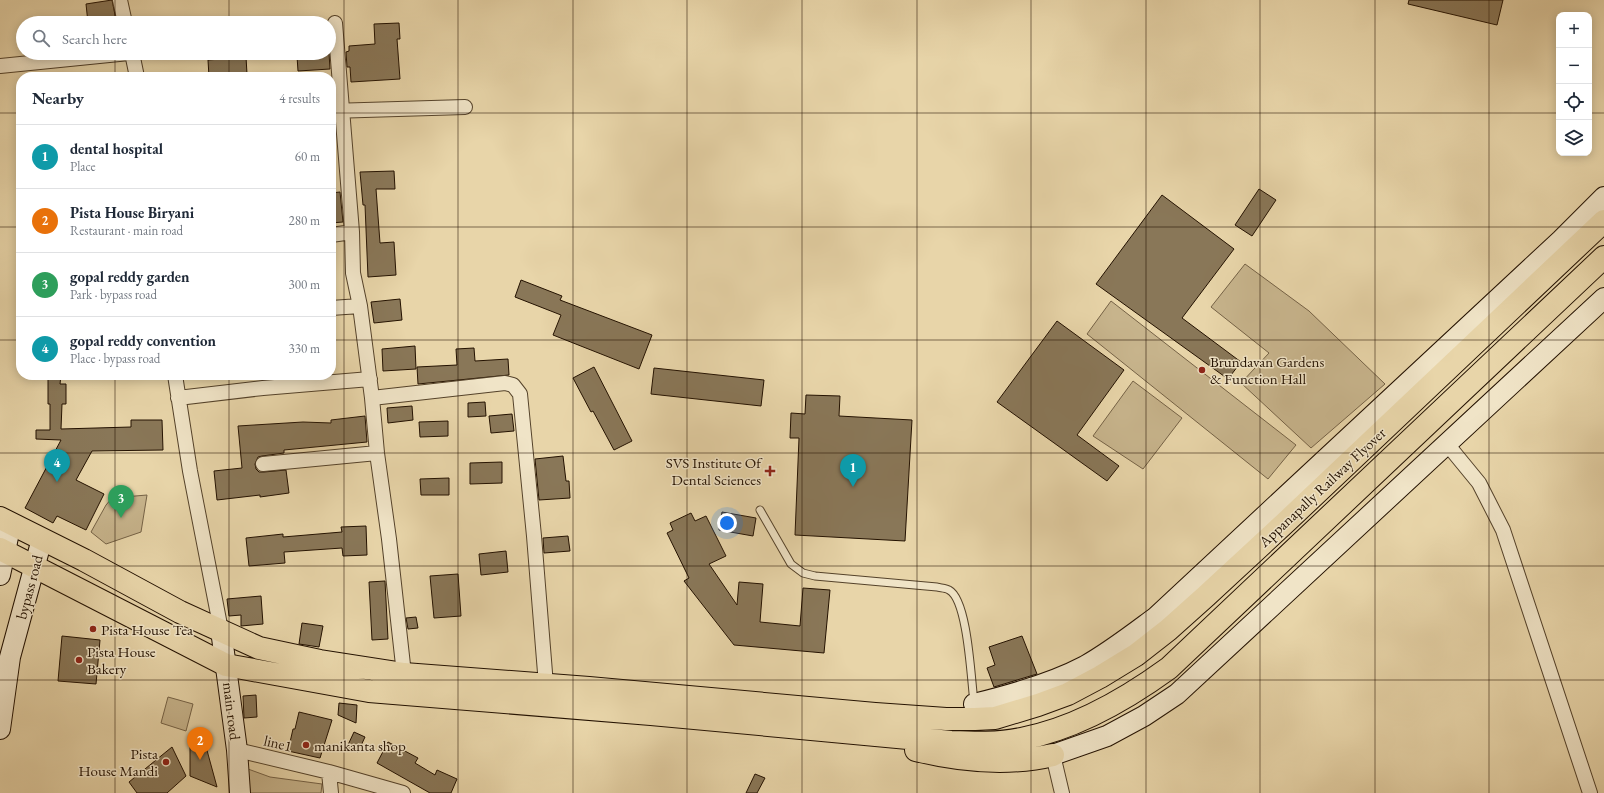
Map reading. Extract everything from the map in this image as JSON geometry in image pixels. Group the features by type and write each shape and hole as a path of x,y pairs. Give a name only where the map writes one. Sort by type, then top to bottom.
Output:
{"highway":[{"name":"Appanapally Railway Flyover","path":"875,714 946,719 975,719 995,718 1013,714 1081,687 1136,655 1206,596 1417,399 1604,221"},
{"name":"Appanapally Railway Flyover","path":"874,736 978,743 1022,739 1084,719 1143,686 1169,668 1604,257"},
{"path":"6,520 180,612 259,648 320,661 404,674 546,685 653,704"},
{"path":"2,550 226,666 368,691 653,704 720,710 875,714 923,711 974,704"},
{"path":"720,710 874,736 914,750 942,757 968,761 1034,760 1053,755"}],"street":[{"path":"120,0 123,16"},
{"path":"0,66 60,60"},
{"path":"133,60 136,72"},
{"path":"336,60 337,110 352,232 353,273 360,306 370,379 390,540 404,674"},
{"path":"337,110 465,107"},
{"path":"974,704 1013,694 1052,680 1084,666 1115,647 1156,617 1555,245 1604,197"},
{"path":"336,234 352,232"},
{"path":"1062,793 1053,755 1107,736 1144,716 1177,694 1604,298"},
{"path":"336,308 360,306"},
{"path":"178,398 263,388 370,379"},
{"path":"176,380 190,472 221,630"},
{"path":"372,398 505,383 513,385 517,389 520,394 524,428 546,685"},
{"path":"1447,444 1479,483 1503,530 1590,793"},
{"path":"263,464 378,453"},
{"path":"0,575 6,520"},
{"name":"bypass road","path":"0,729 10,657 42,539"},
{"name":"main road","path":"221,630 237,750 240,793"},
{"name":"line1","path":"237,750 329,772 404,793"},
{"path":"329,772 330,793"}],"lane":[{"path":"760,510 791,564 803,573 815,576 937,587 949,590 956,597 964,620 974,704"}],"shaded area":[{"path":"1245,264 1309,311 1385,384 1311,448 1241,383 1269,353 1211,307"},
{"path":"1111,301 1296,445 1268,479 1087,334"},
{"path":"1133,381 1182,418 1143,469 1093,436"},
{"path":"147,495 141,532 106,544 91,532 106,505 112,498"},
{"path":"168,697 193,704 186,731 161,723"},
{"path":"248,769 270,777 322,784 321,793 250,793"}],"building":[{"path":"112,0 115,16 87,16 86,4"},
{"path":"1409,0 1503,0 1497,25 1408,4"},
{"path":"399,23 400,39 397,39 400,79 351,82 350,67 347,67 346,52 349,51 349,46 375,44 374,24"},
{"path":"208,60 246,60 247,72 209,72"},
{"path":"297,60 329,60 330,69 298,71"},
{"path":"394,171 395,189 376,189 380,243 394,242 396,275 368,277 365,205 363,205 360,172"},
{"path":"1259,189 1276,200 1252,236 1235,225"},
{"path":"336,192 340,192 343,222 336,223"},
{"path":"1162,195 1234,249 1182,318 1241,362 1228,379 1096,284"},
{"path":"521,280 562,296 560,300 652,335 639,369 553,335 561,315 515,297"},
{"path":"400,299 402,320 374,323 371,302"},
{"path":"1057,321 1124,370 1077,435 1119,466 1107,481 997,402"},
{"path":"415,346 416,369 383,371 382,349"},
{"path":"474,348 475,361 508,359 509,375 418,384 417,367 457,365 456,349"},
{"path":"594,367 632,441 614,450 573,378"},
{"path":"654,368 764,380 761,406 651,394"},
{"path":"48,380 60,380 60,384 66,384 66,404 62,404 61,429 131,427 131,420 162,420 163,450 92,451 76,480 104,494 86,530 57,516 53,523 25,508 61,440 36,439 36,430 50,430 50,404 48,404"},
{"path":"806,395 840,396 839,416 912,420 905,541 795,535 799,438 790,438 791,413 805,414"},
{"path":"485,402 486,416 468,417 468,403"},
{"path":"412,406 413,420 388,423 387,408"},
{"path":"512,414 514,431 491,433 489,416"},
{"path":"365,416 367,442 284,450 284,453 258,457 255,464 256,469 259,472 286,470 289,493 217,500 214,471 242,468 238,426 303,422 331,423 331,420"},
{"path":"448,421 448,436 420,437 419,422"},
{"path":"563,456 566,481 569,481 570,498 539,500 535,459"},
{"path":"502,462 502,483 470,484 470,463"},
{"path":"449,478 449,495 421,495 420,479"},
{"path":"722,512 756,518 753,536 719,530"},
{"path":"691,513 695,521 706,516 726,556 709,564 737,605 739,582 763,584 760,622 800,626 803,588 830,590 824,653 734,645 684,581 689,578 667,533 673,530 670,523"},
{"path":"366,526 367,555 343,556 342,548 284,552 285,563 249,566 246,538 283,534 283,537 342,532 341,527"},
{"path":"568,536 570,551 544,553 543,538"},
{"path":"506,551 508,572 481,575 479,554"},
{"path":"458,574 461,616 434,618 430,576"},
{"path":"385,581 388,639 372,640 369,582"},
{"path":"261,596 263,624 241,626 241,615 229,616 227,599"},
{"path":"416,617 418,628 408,629 406,618"},
{"path":"302,623 323,626 319,647 299,644"},
{"name":"Pista House Bakery","path":"62,636 100,640 96,684 58,681"},
{"path":"1022,636 1037,674 994,687 987,668 995,665 989,647"},
{"path":"256,695 257,717 244,718 243,696"},
{"path":"339,703 357,705 356,723 338,715"},
{"path":"299,712 332,720 320,758 288,751"},
{"path":"354,732 365,737 358,752 347,747"},
{"path":"388,742 418,758 415,763 435,775 437,770 457,779 451,793 430,793 377,763"},
{"path":"205,743 217,787 190,776 190,744"},
{"name":"Pista House Mandi","path":"172,747 186,776 167,793 137,793 129,782"},
{"path":"755,774 765,778 757,793 746,793"}],"place":[{"name":"Brundavan Gardens & Function Hall","path":"1202,370"},
{"name":"SVS Institute Of Dental Sciences","path":"770,471"},
{"name":"gopal reddy convention","path":"57,482"},
{"name":"dental hospital","path":"853,487"},
{"name":"gopal reddy garden","path":"121,518"},
{"name":"Pista House Tea","path":"93,629"},
{"name":"Pista House Bakery","path":"79,660"},
{"name":"manikanta shop","path":"306,745"},
{"name":"Pista House Biryani","path":"200,760"},
{"name":"Pista House Mandi","path":"166,762"}]}
